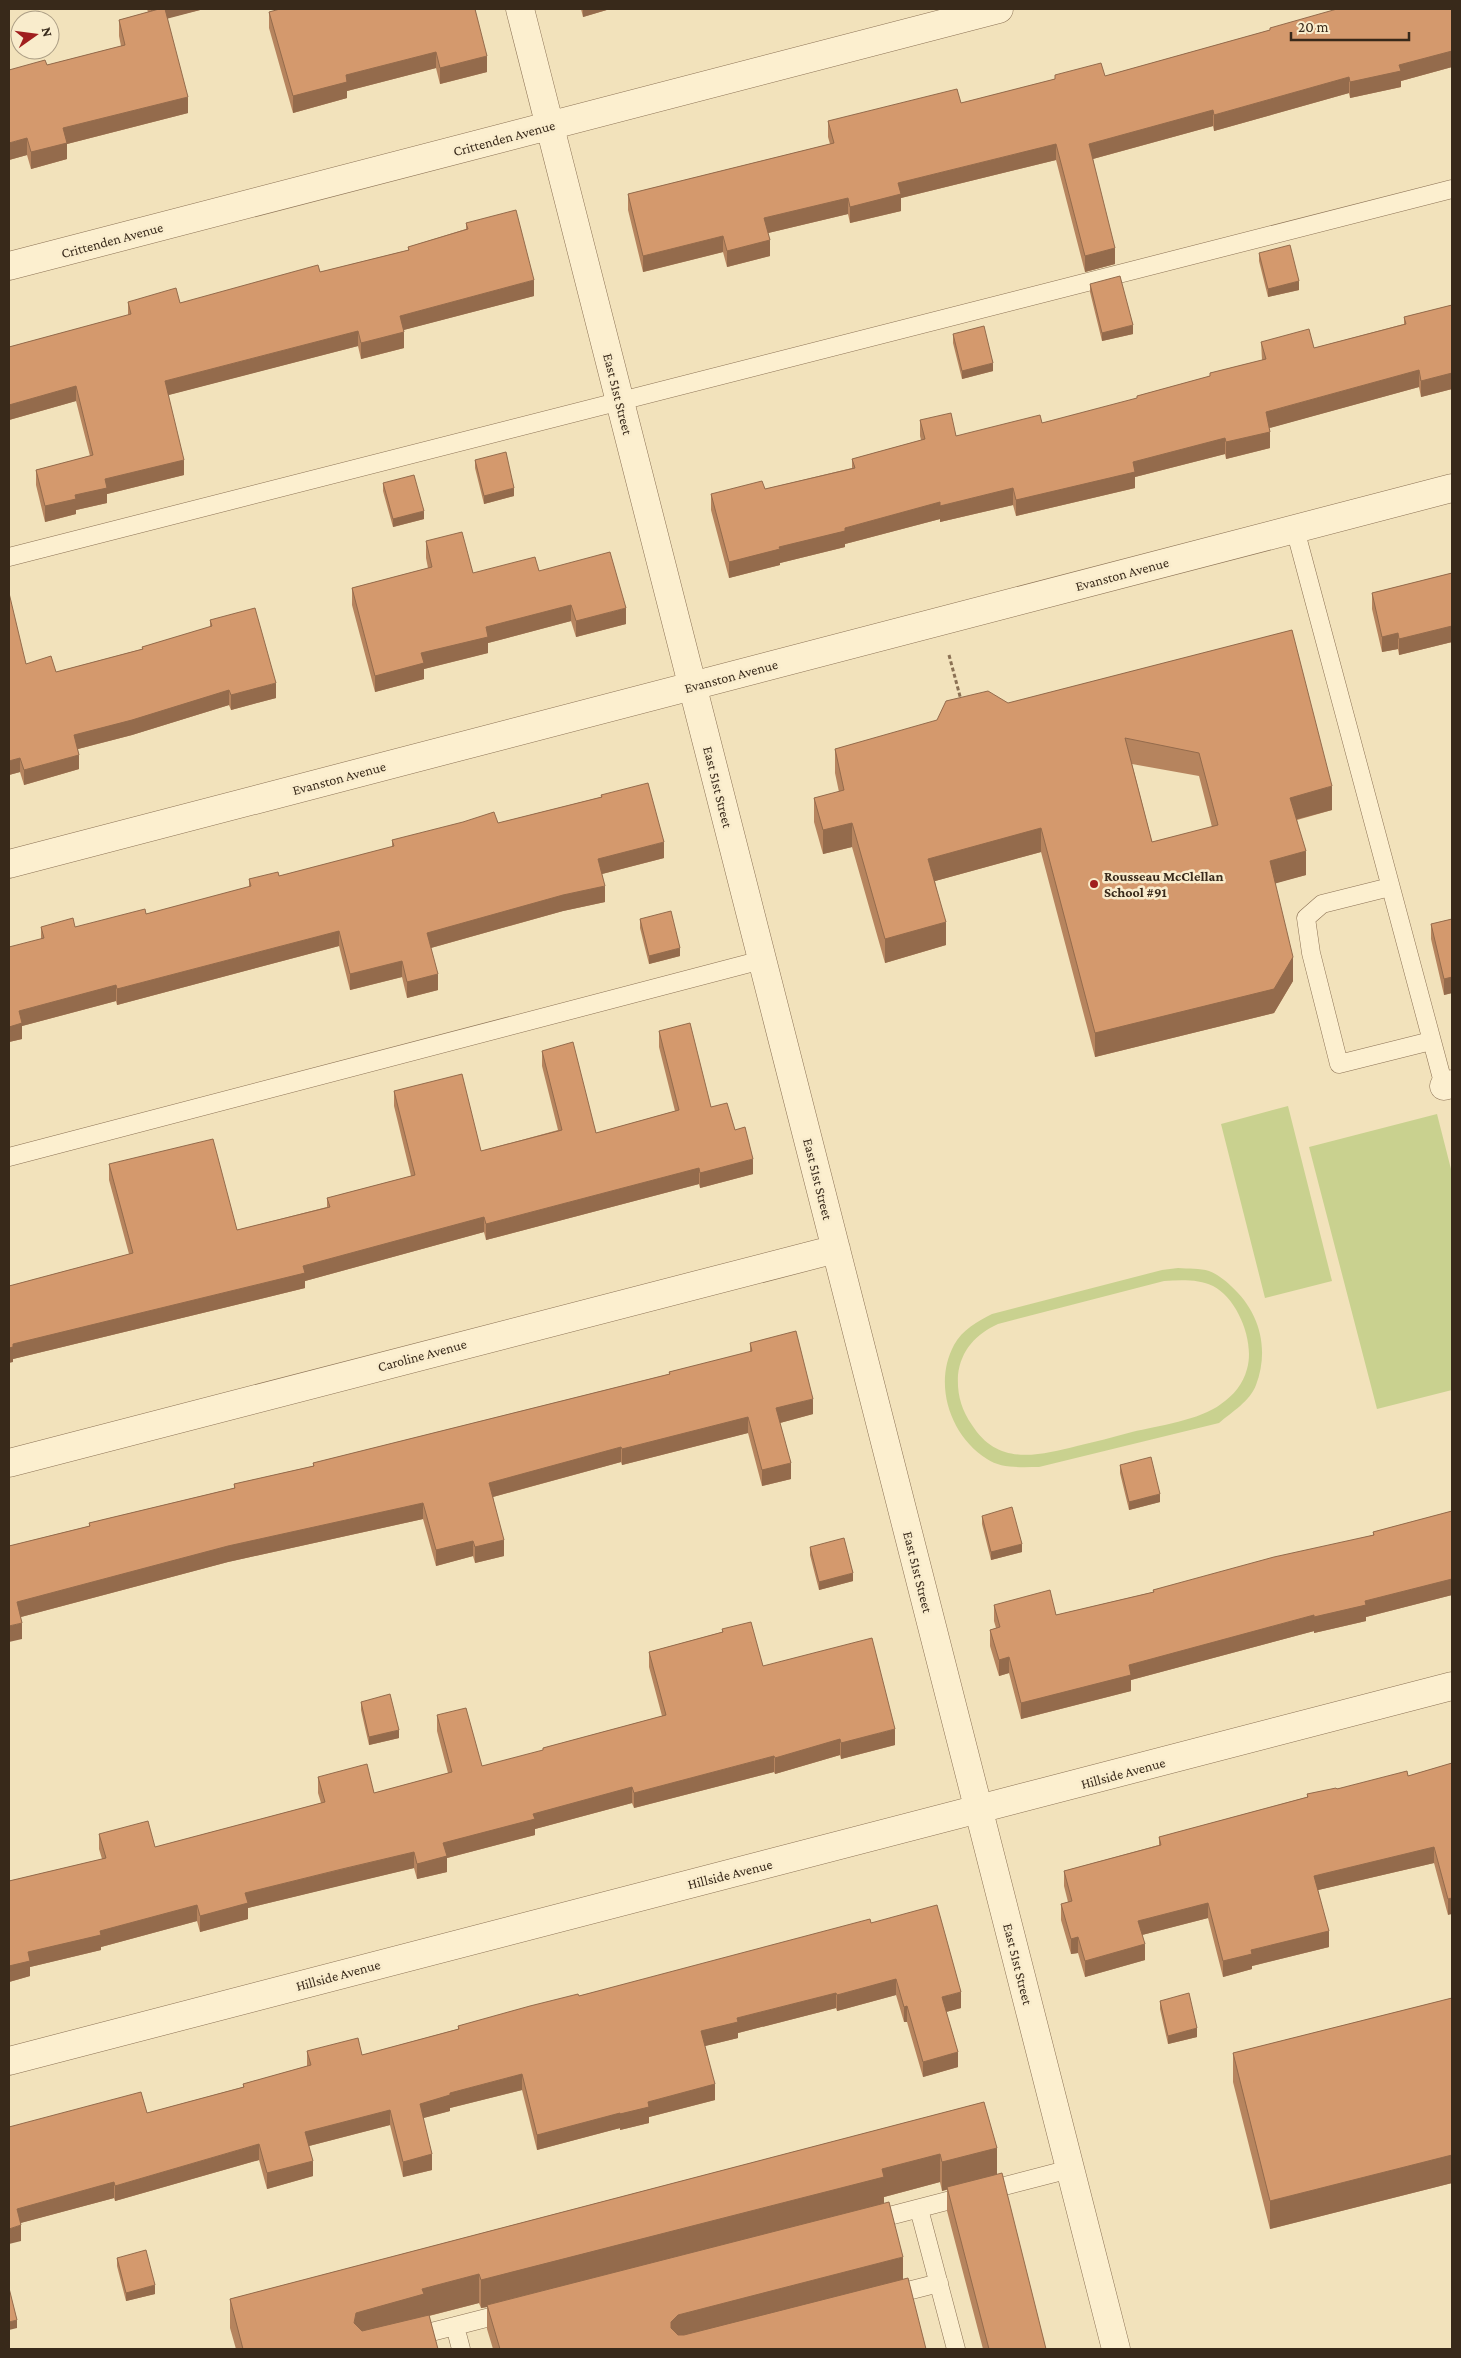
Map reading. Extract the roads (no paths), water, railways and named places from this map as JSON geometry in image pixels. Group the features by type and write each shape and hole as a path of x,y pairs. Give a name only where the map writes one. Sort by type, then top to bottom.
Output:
{"street":[{"name":"East 51st Street","path":"520,9 1116,2349"},
{"name":"Crittenden Avenue","path":"9,266 999,9"},
{"name":"Evanston Avenue","path":"9,864 1452,488"},
{"name":"Caroline Avenue","path":"9,1463 836,1249"},
{"name":"Hillside Avenue","path":"9,2061 1452,1686"}],"lane":[{"path":"9,557 1452,189"},
{"path":"1295,529 1431,1041 1448,1085"},
{"path":"1390,887 1322,904 1306,918 1310,953 1337,1055 1340,1064 1431,1041"},
{"path":"9,1156 762,960"},
{"path":"851,2226 1070,2169"},
{"path":"919,2209 956,2349"},
{"path":"872,2300 939,2283"},
{"path":"364,2349 523,2309"},
{"path":"455,2326 461,2349"}],"place":[{"name":"Rousseau McClellan School #91","path":"1094,884"}]}
